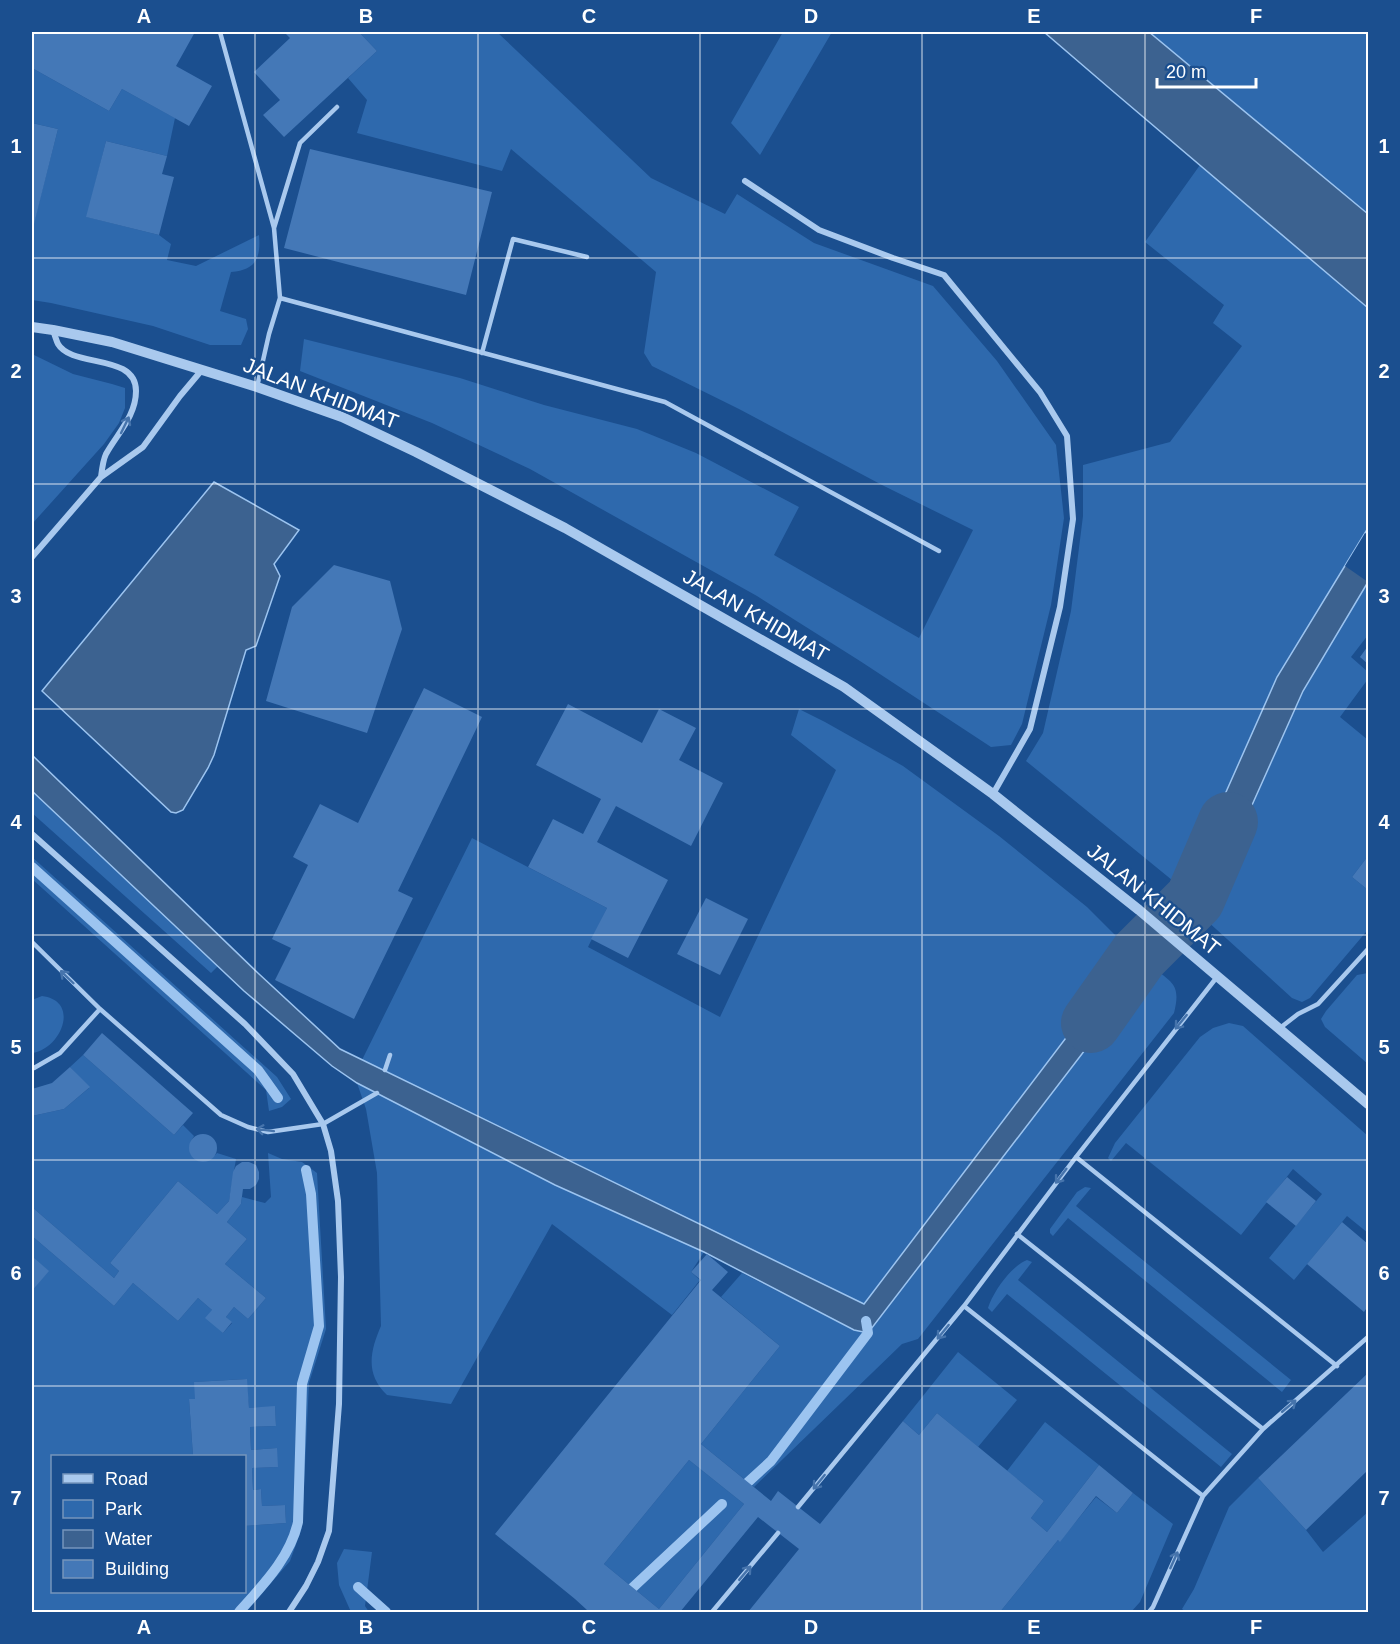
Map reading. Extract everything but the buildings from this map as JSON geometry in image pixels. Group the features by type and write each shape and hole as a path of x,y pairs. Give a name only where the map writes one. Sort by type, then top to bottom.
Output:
{"street":[{"path":"745,182 819,230 944,275 1040,392 1066,436 1073,519 1060,607 1030,729 993,794"},
{"name":"JALAN KHIDMAT","path":"32,327 112,342 257,387 342,417 565,528 844,687 993,794 1139,910 1368,1104"},
{"path":"53,330 58,346 73,355 124,369 132,376 136,391 132,409 122,431 106,455 101,477"},
{"path":"32,557 101,477 143,447 201,371"},
{"path":"32,834 245,1024 293,1074 323,1124 331,1151 338,1201 341,1277 339,1404 329,1531 318,1562 289,1612"}],"lane":[{"path":"220,32 274,228 280,298 268,334 257,387"},
{"path":"274,228 300,143 337,107"},
{"path":"482,353 513,239 587,257"},
{"path":"280,298 665,402 939,551"},
{"path":"32,945 100,1009 221,1115 248,1127 268,1132 323,1124 377,1093"},
{"path":"1280,1028 1298,1014 1318,1004 1368,949"},
{"path":"798,1507 964,1306 1076,1157 1217,977"},
{"path":"32,1068 60,1053 100,1009"},
{"path":"385,1070 390,1055"},
{"path":"1076,1157 1337,1366"},
{"path":"1017,1234 1263,1429"},
{"path":"964,1306 1203,1496"},
{"path":"1149,1612 1203,1496 1263,1429 1368,1337"},
{"path":"712,1612 778,1533"}],"green space":[{"path":"359,32 497,32 651,178 725,214 737,194 814,243 933,286 997,361 1056,445 1064,518 1051,605 1022,724 1011,745 991,747 757,596 530,469 432,423 300,371 304,339 460,378 544,405 637,429 696,453 799,507 774,555 919,638 973,530 652,366 644,353 656,272 511,149 502,171 357,133 367,100 348,78 377,51"},
{"path":"783,32 832,32 760,155 731,123"},
{"path":"1149,32 1368,32 1368,214"},
{"path":"32,68 109,111 122,89 175,118 167,156 106,141 87,217 159,235 171,244 167,260 196,266 259,235 258,256 246,269 231,272 220,311 246,319 248,329 241,345 210,345 153,326 32,300 32,230 58,129 32,123"},
{"path":"1200,165 1368,308 1368,528 1277,677 1183,889 1026,761 1043,733 1071,611 1083,516 1083,465 1170,442 1242,346 1213,323 1224,305 1145,242"},
{"path":"32,354 73,374 125,388 125,408 119,423 104,444 32,524"},
{"path":"1368,582 1368,635 1351,657 1368,672 1368,679 1340,717 1368,740 1368,856 1352,877 1368,890 1368,920 1366,932 1310,998 1302,1002 1292,998 1206,920 1205,914 1303,691"},
{"path":"799,709 903,766 999,836 1087,907 1125,945 1122,964 864,1304 362,1060 472,838 607,908 588,947 720,1017 836,770 791,735"},
{"path":"32,791 218,966 211,973 32,813"},
{"path":"32,857 277,1077 291,1099 282,1107 269,1111 266,1090 32,879"},
{"path":"1152,966 1174,985 1176,1003 1174,1013 918,1339 902,1344 754,1487 701,1444 780,1346 721,1297 742,1273 854,1330 868,1333 1111,1016"},
{"path":"1368,973 1368,1064 1325,1027 1321,1019 1357,975"},
{"path":"42,996 54,1000 61,1006 64,1015 58,1035 42,1050 32,1053 32,1000"},
{"path":"1229,1023 1243,1026 1368,1136 1368,1233 1347,1216 1294,1280 1269,1258 1322,1194 1293,1169 1241,1235 1126,1143 1111,1161 1108,1158 1115,1143 1200,1037 1213,1028"},
{"path":"83,1055 174,1135 183,1125 194,1136 190,1149 195,1159 205,1161 217,1153 236,1159 229,1201 217,1214 178,1181 110,1263 119,1271 114,1278 32,1207 32,1116 64,1109 89,1088 70,1067"},
{"path":"357,1083 555,1185 704,1252 691,1272 700,1280 672,1315 552,1224 451,1404 387,1395 375,1379 372,1362 374,1344 381,1326 377,1173 366,1109"},
{"path":"268,1153 282,1159 302,1162 317,1173 326,1329 309,1383 302,1528 290,1561 246,1612 32,1612 32,1291 48,1271 32,1256 32,1236 114,1306 133,1283 178,1321 198,1298 212,1310 223,1333 232,1323 226,1317 234,1307 248,1319 266,1298 225,1264 247,1239 227,1222 241,1204 242,1197 265,1203 271,1197"},
{"path":"1085,1187 1091,1188 1076,1206 1291,1380 1282,1392 1068,1218 1053,1236 1050,1233 1050,1229 1077,1192"},
{"path":"1027,1260 1032,1262 1018,1280 1232,1454 1221,1467 1007,1294 992,1312 988,1308 1003,1280"},
{"path":"958,1352 1017,1400 978,1447 937,1413 919,1435 903,1421"},
{"path":"1045,1422 1099,1465 1047,1532 1031,1518 1044,1501 1007,1471"},
{"path":"689,1460 744,1504 659,1609 604,1564"},
{"path":"1258,1478 1323,1552 1368,1512 1368,1612 1186,1612 1182,1609 1194,1589 1229,1507"},
{"path":"1133,1493 1173,1524 1140,1602 1131,1612 1000,1612 1096,1497 1117,1513"},
{"path":"344,1549 372,1552 365,1606 369,1612 351,1612 339,1585 337,1563"}],"water":[{"path":"1044,32 1149,32 1368,214 1368,308 1115,93"},
{"path":"214,482 299,530 274,564 280,576 256,646 246,650 214,755 183,810 176,813 171,812 42,691"},
{"path":"1368,528 1368,582 1303,691 1206,908 1183,889 1277,677"},
{"path":"32,755 340,1049 864,1304 1122,964 1125,945 1152,966 1111,1016 868,1333 854,1330 704,1252 555,1185 357,1083 332,1066 244,991 32,791"}],"pier":[{"path":"1365,533 1368,535 1368,582 1345,566"}],"waterway":[{"path":"1091,1023 1139,955 1195,899 1228,822"},
{"path":"32,867 258,1070 278,1098"},
{"path":"239,1612 282,1559 298,1522 302,1384 319,1326 311,1194 306,1170"},
{"path":"746,1484 771,1461 868,1333 866,1321"},
{"path":"628,1592 722,1504"},
{"path":"358,1587 386,1612"}]}
